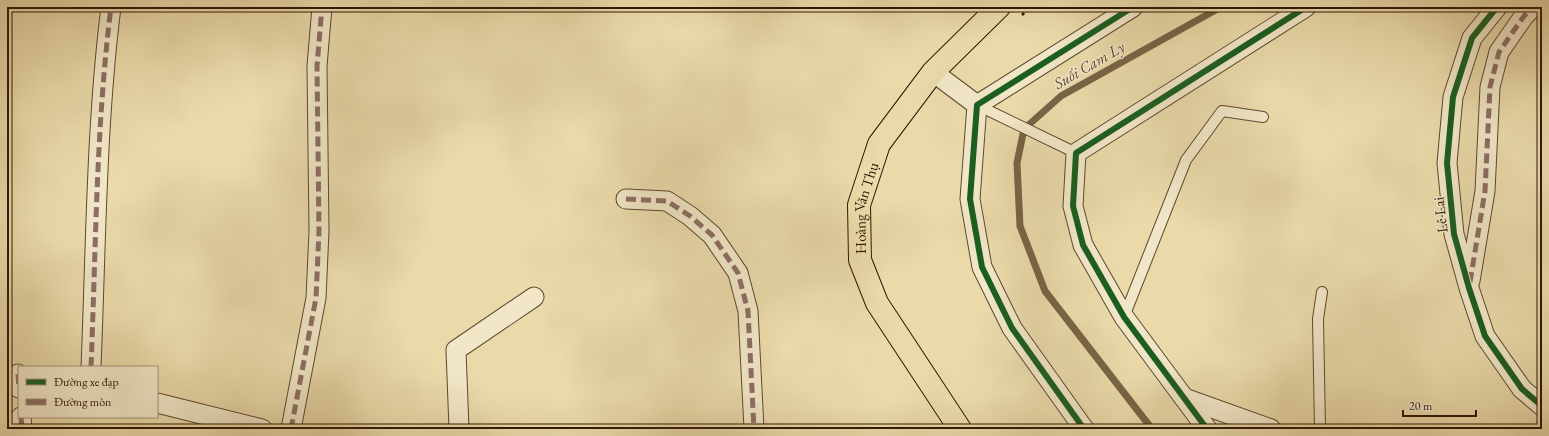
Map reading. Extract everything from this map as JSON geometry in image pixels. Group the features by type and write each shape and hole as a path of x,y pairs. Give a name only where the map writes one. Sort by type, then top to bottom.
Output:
{"main road":[{"name":"Hoàng Văn Thụ","path":"960,429 876,303 860,260 859,205 879,144 933,72 1000,7"}],"street":[{"path":"91,366 100,153 107,40 111,7"},
{"path":"290,429 316,298 319,231 317,66 322,7"},
{"path":"977,105 1133,7"},
{"path":"1207,429 1124,317 1083,245 1073,206 1076,153 1306,7"},
{"name":"Lê Lai","path":"1497,7 1472,38 1454,97 1447,163 1454,234 1469,288 1485,336 1522,389 1542,406"},
{"path":"1469,288 1485,190 1490,88 1499,52 1524,16 1533,7"},
{"path":"933,72 977,105"},
{"path":"977,105 970,198 982,267 1012,328 1084,429"},
{"path":"626,199 667,201 690,216 712,235 738,273 748,311 754,429"},
{"path":"459,429 456,350 534,297"},
{"path":"1184,398 1271,429"},
{"path":"158,403 262,429"},
{"path":"21,418 22,429"}],"lane":[{"path":"977,105 1076,153"},
{"path":"1124,317 1186,160 1222,111 1263,117"},
{"path":"1320,429 1318,319 1322,292"}],"waterway":[{"name":"Suối Cam Ly","path":"1152,429 1045,291 1020,226 1017,163 1024,129 1061,96 1221,7"}],"marked path":[{"path":"91,366 99,142 111,7"},
{"path":"291,429 316,298 319,231 317,66 322,7"},
{"path":"1470,282 1485,191 1490,87 1499,52 1524,16 1533,7"},
{"path":"626,199 667,201 690,216 712,235 738,273 748,311 754,429"},
{"path":"21,418 22,429"}],"cycle path":[{"path":"1084,429 1012,328 982,267 970,199 977,105 1133,7"},
{"path":"1207,429 1124,317 1083,245 1073,206 1076,153 1306,7"},
{"path":"1497,7 1472,38 1453,97 1447,163 1454,234 1469,288 1485,336 1522,389 1542,406"}]}
